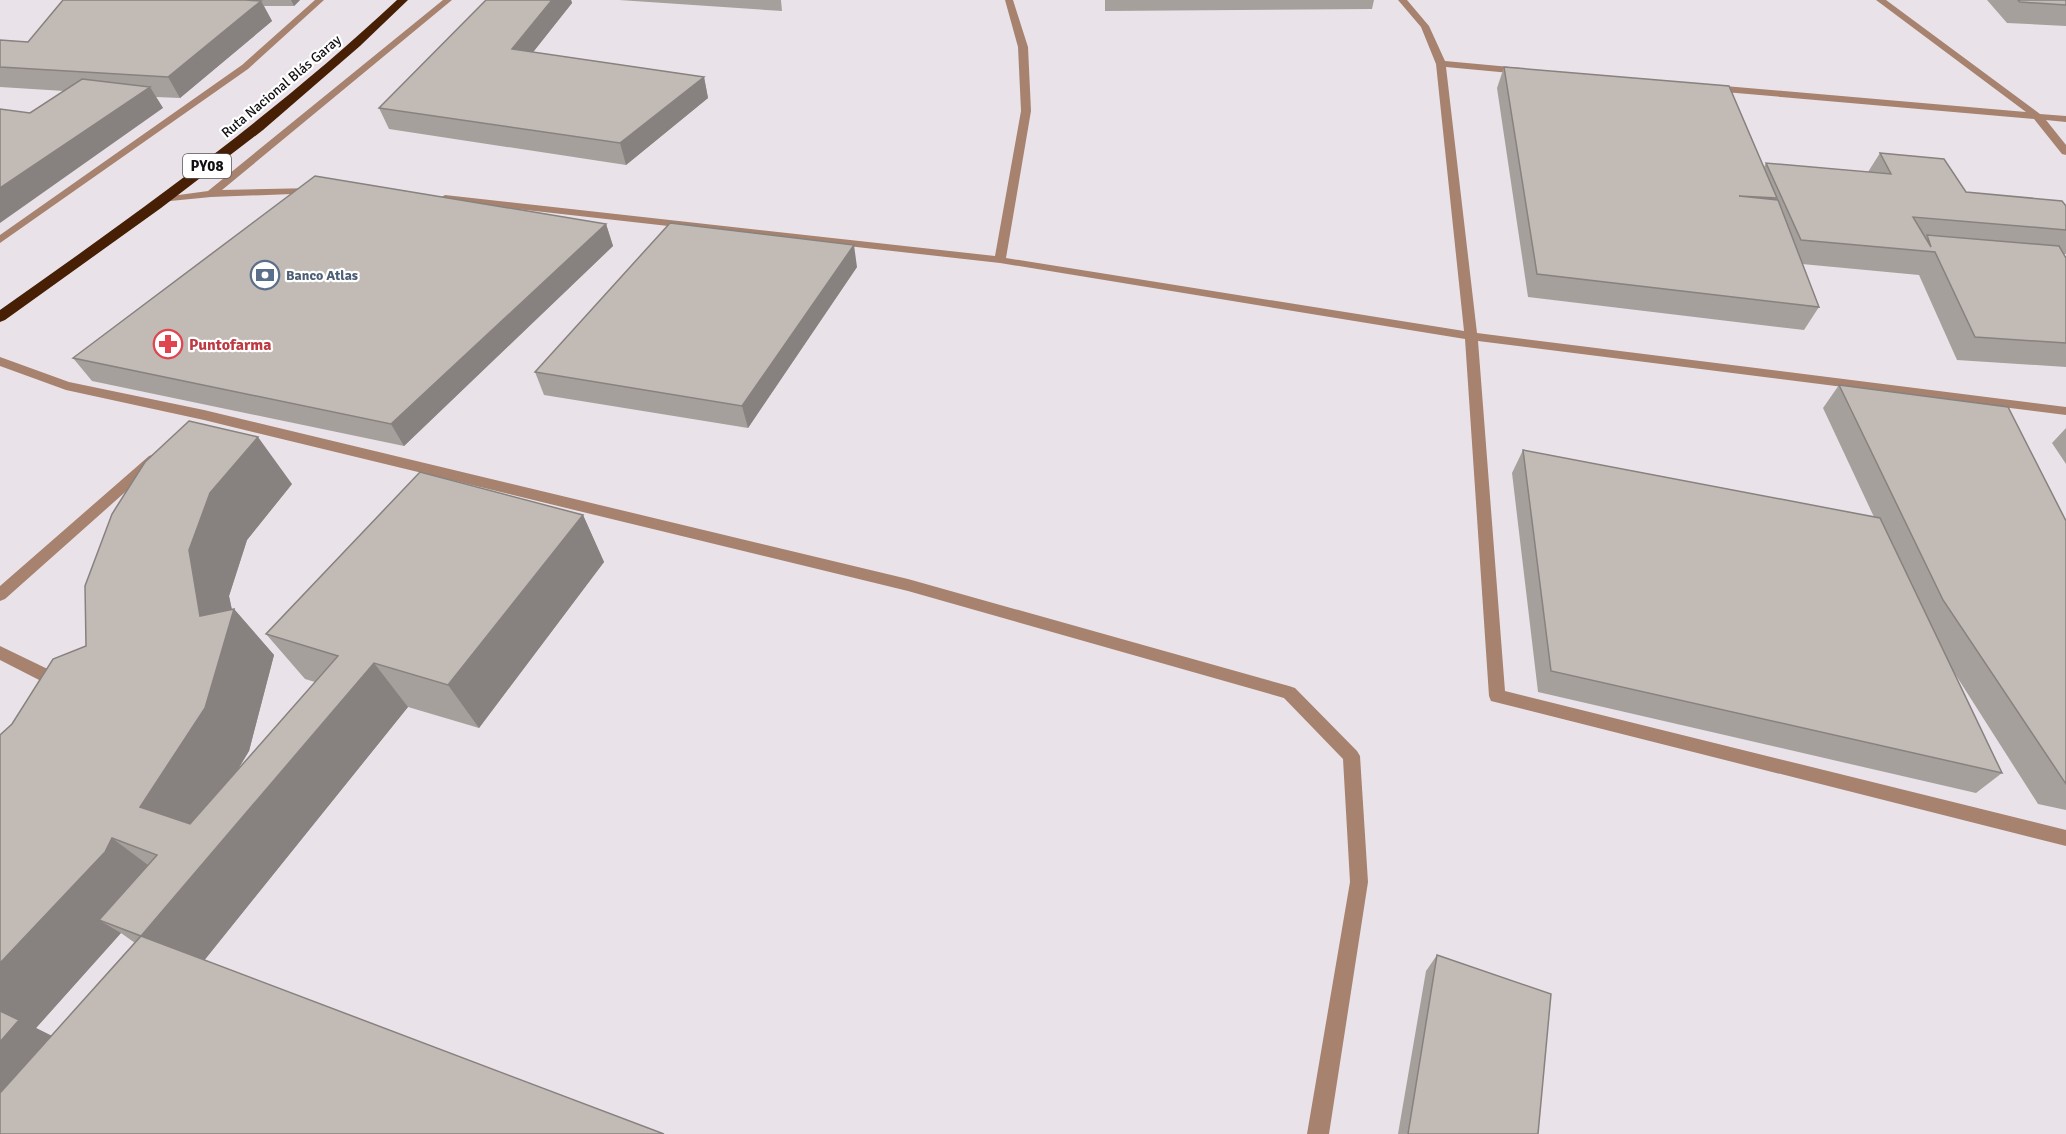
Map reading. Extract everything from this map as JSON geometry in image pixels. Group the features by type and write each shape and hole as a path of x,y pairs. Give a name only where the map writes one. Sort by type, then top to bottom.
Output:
{"highway":[{"name":"Ruta Nacional Blás Garay","path":"0,317 164,200 303,90 403,0"}],"street":[{"path":"0,240 245,67 320,0"},
{"path":"211,194 448,0"},
{"path":"1000,260 1026,111 1023,47 1009,0"},
{"path":"1402,0 1425,26 1441,64 1471,336 1497,696 2066,838"},
{"path":"1880,0 2037,116 2066,152"},
{"path":"1441,64 1536,73"},
{"path":"1703,87 2066,119"},
{"path":"164,200 211,194 331,190"},
{"path":"437,197 1000,260 1471,336 2066,411"},
{"path":"0,361 66,386 204,415 908,585 1289,693 1351,756 1359,882 1318,1134"},
{"path":"186,430 204,415"},
{"path":"0,595 168,446"},
{"path":"0,652 52,679 45,709"}],"building":[{"path":"63,0 261,1 168,77 0,67 0,40 28,42"},
{"path":"486,0 552,0 512,49 704,77 620,143 379,108"},
{"path":"2018,0 2066,0 2066,5 2020,2"},
{"path":"1504,67 1729,86 1777,198 1739,196 1778,200 1819,307 1537,274"},
{"path":"82,79 150,87 0,188 0,109 30,113"},
{"path":"1880,153 1944,159 1966,192 2062,201 2066,206 2066,230 1913,217 1931,247 1927,235 2059,246 2066,258 2066,343 1975,337 1935,252 1801,240 1766,163 1891,174"},
{"path":"315,176 606,224 391,424 73,358"},
{"path":"670,223 854,245 742,406 535,372"},
{"path":"1839,385 2008,407 2066,521 2066,784 1943,600"},
{"path":"189,421 258,437 210,493 189,550 200,616 234,609 205,708 140,807 190,824 338,656 266,634 420,472 583,515 448,685 374,663 141,936 99,920 157,855 112,838 105,852 0,963 0,735 12,724 53,659 86,646 85,586 112,514 145,462"},
{"path":"1523,450 1880,518 2002,773 1551,671"},
{"path":"141,936 664,1134 0,1134 0,1093"},
{"path":"1437,955 1551,994 1538,1134 1408,1134"},
{"path":"0,1011 19,1020 0,1042"}],"place":[{"name":"Banco Atlas","path":"265,275"},
{"name":"Puntofarma","path":"168,344"}]}
